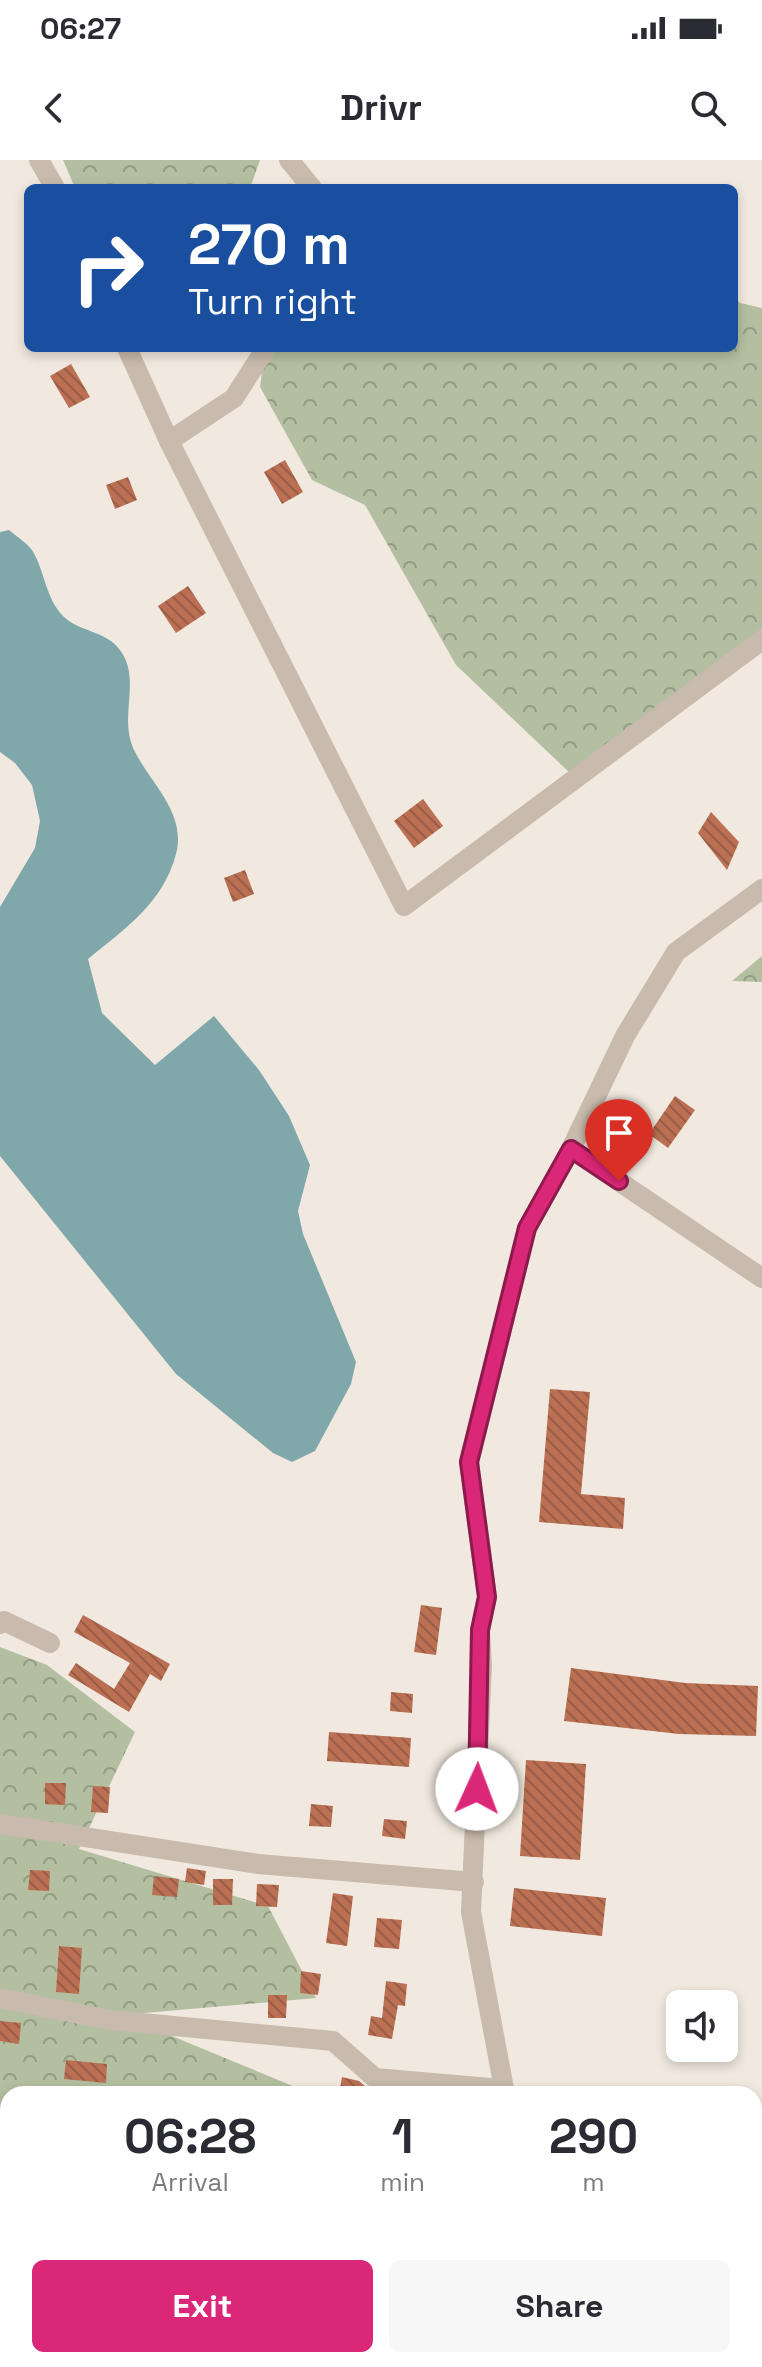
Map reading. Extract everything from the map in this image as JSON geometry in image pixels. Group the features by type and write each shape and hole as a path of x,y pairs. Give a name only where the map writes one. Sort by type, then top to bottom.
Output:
{"street":[{"path":"39,160 53,184"},
{"path":"289,160 309,184"},
{"path":"129,352 169,441 404,906 762,640"},
{"path":"169,441 234,398 263,352"},
{"path":"503,2086 471,1912 480,1630 487,1597 469,1462 527,1228 571,1149 625,1036 676,952 762,889"},
{"path":"571,1149 762,1278"},
{"path":"0,1624 4,1621 50,1643"},
{"path":"0,1824 258,1864 474,1882"},
{"path":"0,1998 110,2020 333,2041 375,2078 449,2086"}],"green space":[{"path":"63,160 260,160 251,184 73,184"},
{"path":"738,301 762,308 762,629 570,773 456,665 365,505 312,480 260,387 264,352 738,352"},
{"path":"762,956 762,982 732,981"},
{"path":"0,1647 47,1665 135,1732 79,1849 268,1906 316,1998 121,2015 293,2086 0,2086"}],"water":[{"path":"9,530 32,550 52,601 63,616 108,639 120,650 129,674 128,724 134,750 165,799 176,825 176,854 162,887 141,913 88,959 102,1013 155,1065 214,1016 259,1070 289,1116 310,1165 298,1211 303,1234 356,1362 351,1384 315,1451 292,1462 273,1453 176,1374 0,1156 0,907 35,848 40,821 32,785 15,763 0,752 0,532"}],"building":[{"path":"71,364 90,397 69,408 50,376"},
{"path":"285,460 303,492 282,504 264,472"},
{"path":"128,477 137,500 115,509 106,485"},
{"path":"188,586 206,613 176,633 158,606"},
{"path":"423,799 443,826 414,848 394,821"},
{"path":"711,812 739,842 727,870 698,833"},
{"path":"245,870 254,894 233,902 224,878"},
{"path":"675,1096 695,1110 668,1148 649,1134"},
{"path":"550,1389 590,1392 581,1494 625,1498 623,1529 539,1522"},
{"path":"421,1605 442,1608 436,1655 414,1652"},
{"path":"83,1615 170,1664 161,1681 150,1674 129,1712 68,1675 76,1663 114,1689 130,1663 74,1632"},
{"path":"571,1668 685,1683 758,1686 756,1736 679,1734 564,1721"},
{"path":"391,1692 413,1694 412,1713 390,1711"},
{"path":"329,1732 411,1738 409,1767 327,1761"},
{"path":"526,1760 586,1764 580,1860 520,1856"},
{"path":"45,1783 66,1783 65,1805 45,1804"},
{"path":"93,1786 110,1787 108,1813 91,1812"},
{"path":"311,1804 333,1806 331,1827 309,1826"},
{"path":"384,1819 407,1821 405,1839 382,1836"},
{"path":"187,1868 206,1871 204,1885 185,1882"},
{"path":"30,1870 50,1871 49,1891 28,1890"},
{"path":"154,1876 179,1879 177,1897 152,1895"},
{"path":"213,1879 233,1879 232,1905 213,1905"},
{"path":"257,1884 279,1885 277,1907 256,1906"},
{"path":"514,1888 606,1898 602,1936 510,1926"},
{"path":"333,1893 353,1896 347,1946 326,1943"},
{"path":"377,1918 402,1920 399,1949 374,1947"},
{"path":"59,1946 82,1948 79,1994 56,1992"},
{"path":"301,1971 321,1974 318,1995 300,1993"},
{"path":"386,1981 407,1984 405,2006 398,2005 392,2039 368,2035 371,2016 382,2018"},
{"path":"268,1995 287,1995 286,2018 268,2018"},
{"path":"0,2021 21,2023 19,2044 0,2041"},
{"path":"66,2060 107,2064 106,2083 64,2079"},
{"path":"342,2077 359,2081 365,2086 340,2086"}],"route":[{"path":"477,1789 482,1665 480,1630 487,1597 469,1462 527,1228 571,1149 619,1181"}]}
